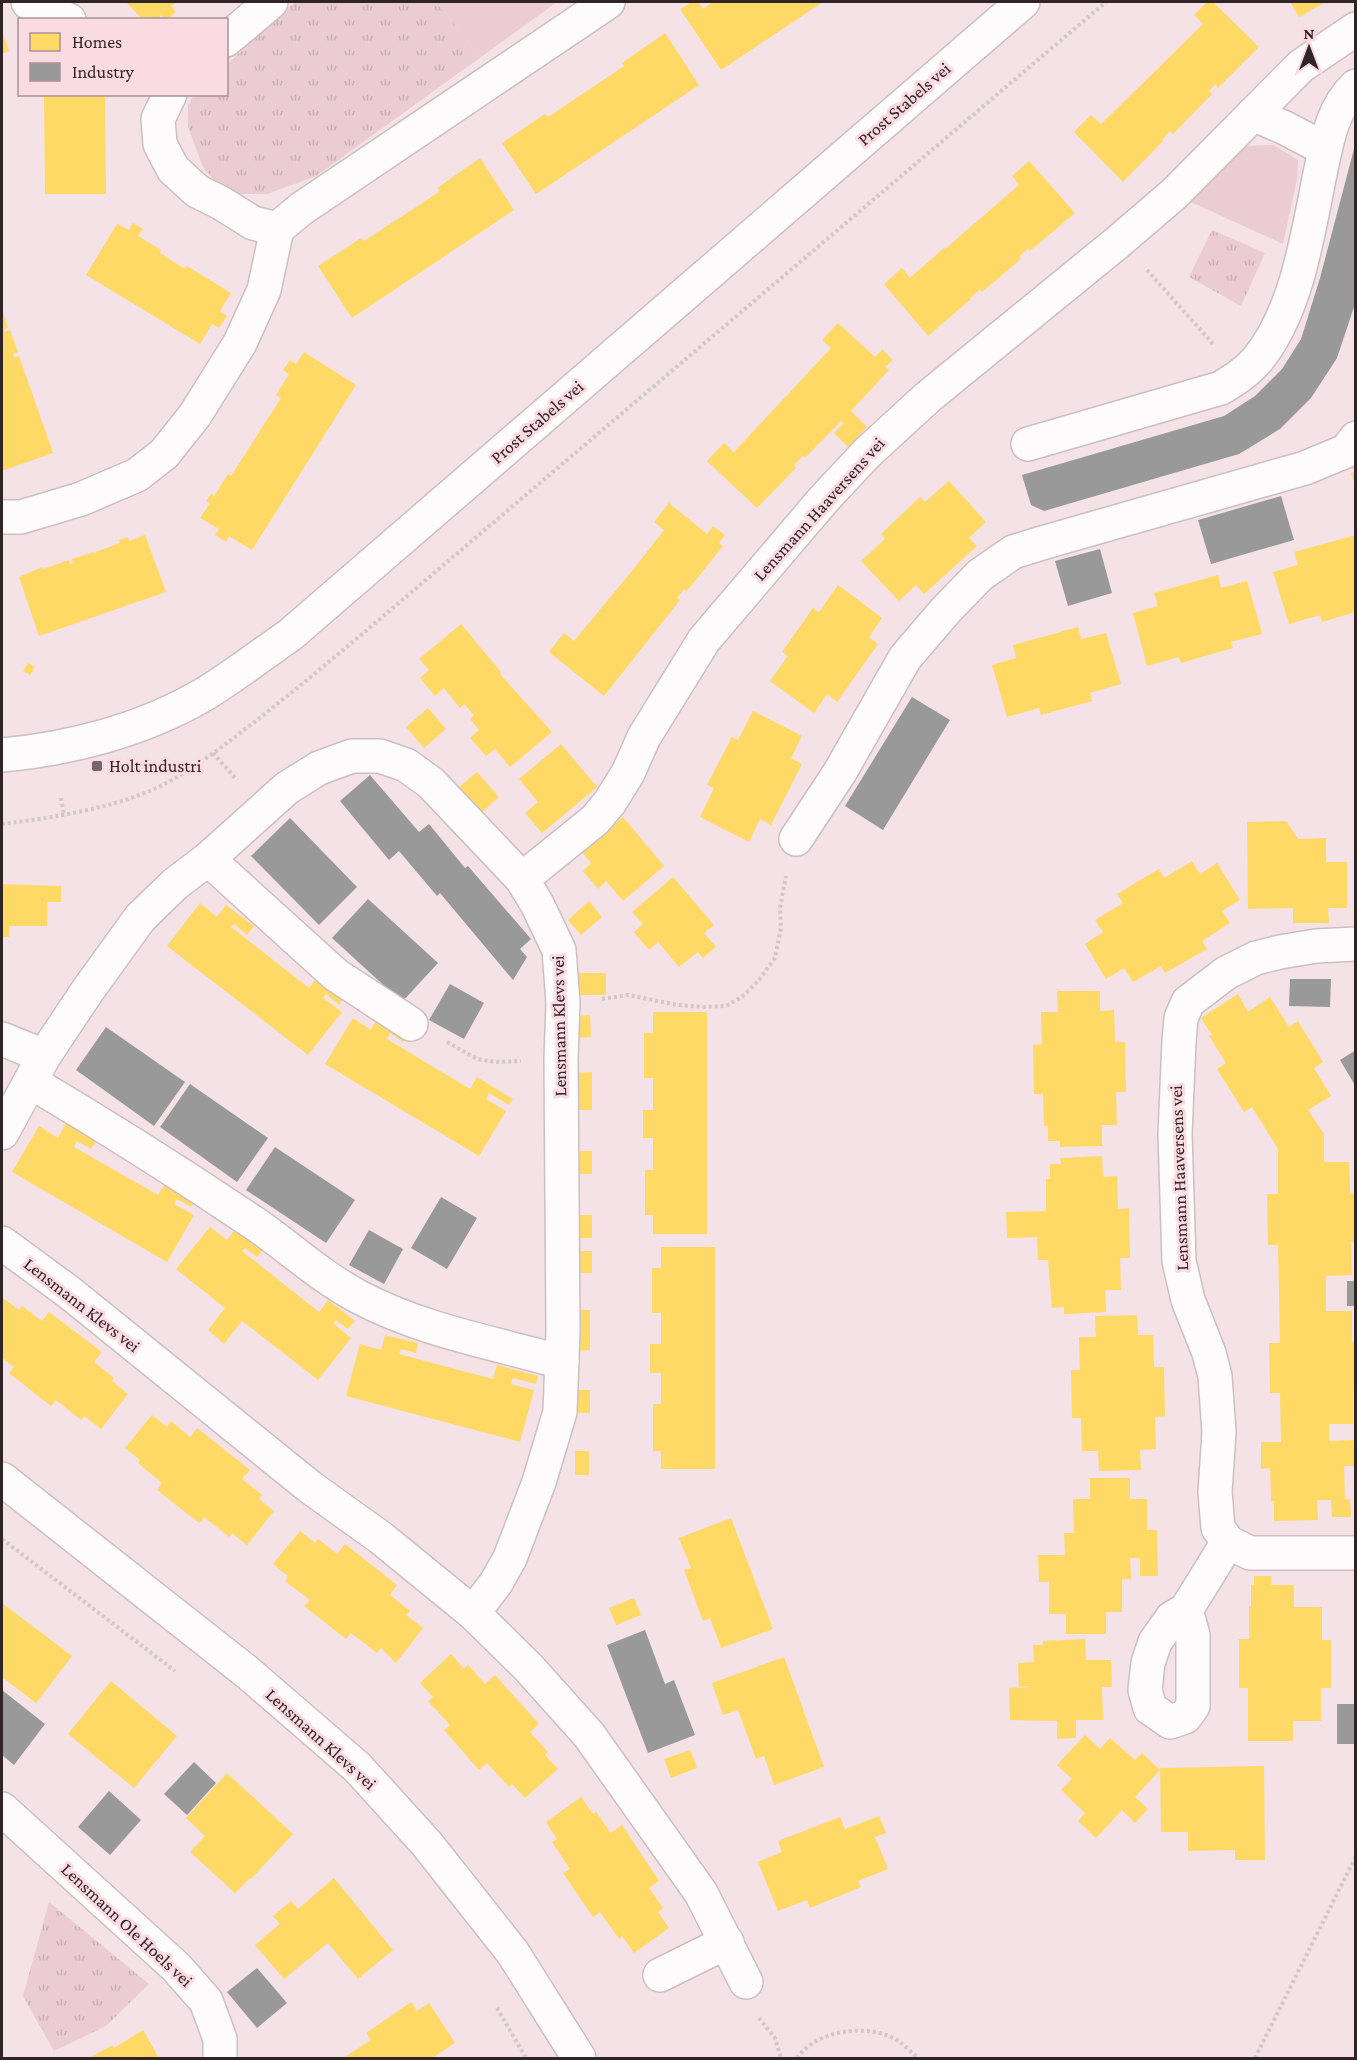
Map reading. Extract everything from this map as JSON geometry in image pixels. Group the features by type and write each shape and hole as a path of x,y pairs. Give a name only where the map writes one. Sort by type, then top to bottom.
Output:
{"street":[{"path":"28,2 64,18"},
{"path":"228,38 271,2"},
{"path":"2,517 21,517 81,499 137,475 164,454 195,415 240,344 264,290 277,229 301,209 608,2"},
{"name":"Prost Stabels vei","path":"2,755 90,740 160,716 201,696 290,635 1023,2"},
{"name":"Lensmann Haaversens vei","path":"522,879 595,820 610,802 628,773 644,737 704,640 824,499 867,453 928,398 1119,242 1174,194 1300,66 1356,29"},
{"path":"1028,444 1221,388 1241,376 1257,360 1280,325 1299,269 1330,128 1344,96 1356,86"},
{"path":"169,96 158,119 160,144 173,169 197,191 253,223 277,229"},
{"path":"1253,114 1325,149"},
{"path":"796,839 840,772 905,658 980,575 1013,552 1305,468 1346,451 1356,438"},
{"name":"Lensmann Klevs vei","path":"2,1133 38,1069 88,990 140,918 175,884 208,859 287,788 319,768 352,756 380,756 406,765 431,783 522,879 537,904 559,950 563,1004 560,1412 539,1482 510,1558 496,1583 472,1613"},
{"path":"208,859 336,975 411,1024"},
{"name":"Lensmann Haaversens vei","path":"1228,1542 1218,1528 1215,1499 1219,1432 1215,1376 1209,1353 1185,1291 1179,1261 1175,1134 1181,1018 1188,1002 1198,992 1226,973 1256,958 1316,946 1355,949"},
{"path":"2,1039 38,1069 187,1177 271,1234 328,1278 357,1296 406,1319 562,1362"},
{"name":"Lensmann Klevs vei","path":"2,1243 70,1293 310,1487 381,1538 472,1613 528,1667 588,1735 701,1893 746,1982"},
{"name":"Lensmann Klevs vei","path":"2,1479 247,1672 357,1767 427,1844 513,1953 579,2058"},
{"path":"1186,1610 1228,1542 1250,1553 1356,1553"},
{"name":"Lensmann Ole Hoels vei","path":"2,1809 176,1967 206,2001 220,2039 220,2058"},
{"path":"660,1975 727,1942"}],"path":[{"path":"1119,242 1144,266 1241,376"},
{"path":"213,753 226,768"},
{"path":"61,798 64,815"},
{"path":"563,1004 628,995 678,1005 703,1007 726,1006 742,997 759,980 775,958 781,928 780,908 796,839"},
{"path":"411,1024 477,1059 496,1062 561,1059"},
{"path":"2,1539 179,1674"},
{"path":"1255,2058 1356,1856"},
{"path":"496,2008 526,2058"},
{"path":"797,2058 822,2038 849,2031 878,2033 899,2042 918,2058"}],"green space":[{"path":"295,2 436,2 481,57 316,176 267,194 239,194 218,185 203,167 188,127 188,106 193,96 228,96 228,63"},
{"path":"436,2 557,2 481,57"},
{"path":"1273,145 1298,160 1297,179 1283,244 1191,202 1243,146"},
{"path":"1212,230 1265,253 1241,306 1189,277"},
{"path":"49,1902 149,1984 106,2026 54,2051 23,1996"}],"building: Homes":[{"path":"126,2 177,2 171,6 176,12 168,18 161,15 159,18 141,18"},
{"path":"692,2 698,2 703,9 713,2 823,2 721,70 680,9"},
{"path":"1207,2 1213,2 1259,47 1218,88 1215,84 1209,91 1212,94 1173,134 1170,131 1123,182 1074,132 1091,115 1101,124 1132,94 1203,24 1194,15"},
{"path":"1290,2 1326,2 1299,17"},
{"path":"2,30 9,51 2,54"},
{"path":"665,33 699,85 536,194 502,143 545,114 548,117 624,66 622,63"},
{"path":"44,96 105,96 106,194 45,194"},
{"path":"480,158 514,210 352,318 318,266 361,238 364,241 440,191 437,188"},
{"path":"1029,161 1075,213 1030,251 1028,248 1019,257 1021,259 982,292 980,289 928,336 884,284 902,268 910,278 945,249 1019,185 1012,176"},
{"path":"133,223 143,229 138,236 161,250 160,253 185,269 187,266 231,293 220,311 227,316 219,328 212,324 200,344 86,275 117,224 129,230"},
{"path":"2,309 8,328 4,329 5,332 10,330 18,352 13,354 14,358 19,356 53,453 2,471"},
{"path":"838,323 875,357 882,349 893,360 885,367 889,370 851,411 867,427 848,447 834,433 844,423 841,421 805,458 803,456 794,465 796,468 757,508 707,461 724,443 734,452 831,348 822,340"},
{"path":"304,352 356,385 252,550 229,536 226,542 215,535 219,529 200,518 210,503 206,501 211,494 214,496 228,474 231,476 281,398 276,395 289,374 283,370 290,360 296,364"},
{"path":"1356,472 1356,486 1355,486 1351,473"},
{"path":"949,481 986,522 969,538 977,546 924,594 916,585 899,601 861,561 885,539 881,534 920,497 925,502"},
{"path":"669,503 707,534 713,526 725,535 719,543 723,546 687,591 684,589 677,598 680,600 604,696 549,652 564,633 574,641 636,566 664,530 654,522"},
{"path":"145,535 166,592 39,636 19,577 42,567 43,569 69,560 70,564 73,563 72,559 93,552 96,555 95,552 120,543 119,540 128,537 129,541"},
{"path":"1356,535 1356,612 1322,622 1320,615 1289,624 1273,572 1298,565 1294,552"},
{"path":"1218,575 1221,588 1247,581 1262,634 1231,642 1233,648 1181,663 1179,657 1147,666 1133,613 1158,606 1154,593"},
{"path":"838,585 882,618 869,637 878,644 837,702 827,694 814,713 770,681 788,656 782,652 813,608 819,612"},
{"path":"461,624 501,672 500,674 552,732 510,767 495,749 486,756 470,738 479,730 470,719 474,715 464,704 460,708 444,688 435,696 420,678 429,670 419,659"},
{"path":"1078,627 1081,639 1106,633 1121,684 1090,693 1092,701 1041,715 1039,708 1007,717 992,665 1016,658 1013,645"},
{"path":"28,663 35,667 30,675 23,671"},
{"path":"428,708 446,729 424,748 406,727"},
{"path":"753,711 802,736 791,758 802,764 771,825 760,819 749,842 700,817 714,788 707,785 732,737 738,740"},
{"path":"561,744 597,787 542,833 525,813 538,802 519,779"},
{"path":"477,772 499,797 479,815 457,789"},
{"path":"623,817 664,866 623,901 606,881 598,889 583,871 591,863 582,852"},
{"path":"1286,821 1298,839 1326,838 1326,862 1347,862 1347,908 1328,908 1329,923 1293,923 1293,908 1248,909 1247,822"},
{"path":"1192,861 1200,874 1217,863 1240,900 1222,911 1230,923 1202,941 1207,949 1165,973 1161,966 1133,982 1124,968 1106,979 1085,944 1103,932 1095,920 1123,903 1117,894 1159,869 1164,878"},
{"path":"673,877 714,925 704,933 716,947 703,958 698,952 679,967 658,942 649,950 634,932 643,924 632,912"},
{"path":"2,884 61,886 61,902 47,902 47,926 9,926 9,937 2,937"},
{"path":"589,901 602,917 581,935 568,920"},
{"path":"200,903 217,917 226,905 254,926 247,935 234,924 231,927 309,988 318,976 345,997 339,1005 326,994 323,998 342,1012 308,1055 167,946"},
{"path":"574,973 606,973 606,995 574,995"},
{"path":"1057,991 1100,991 1100,1011 1114,1010 1115,1042 1125,1042 1126,1092 1116,1092 1117,1125 1102,1125 1102,1146 1060,1147 1060,1141 1048,1141 1048,1126 1044,1126 1043,1094 1034,1094 1033,1045 1042,1044 1041,1012 1058,1012"},
{"path":"1238,994 1248,1012 1270,997 1289,1027 1298,1021 1323,1062 1314,1068 1331,1096 1308,1110 1324,1134 1324,1162 1349,1162 1350,1193 1356,1193 1356,1242 1351,1242 1352,1275 1326,1276 1326,1311 1352,1311 1352,1342 1356,1342 1353,1424 1329,1424 1329,1441 1354,1440 1354,1466 1344,1466 1345,1500 1350,1499 1351,1517 1332,1517 1331,1500 1317,1500 1318,1520 1274,1521 1270,1468 1261,1469 1261,1442 1281,1442 1280,1393 1270,1393 1269,1343 1280,1343 1278,1245 1268,1245 1267,1194 1278,1194 1278,1149 1252,1107 1244,1112 1217,1069 1226,1063 1201,1018"},
{"path":"653,1012 707,1012 707,1234 653,1234 653,1215 645,1215 645,1170 653,1170 653,1138 643,1138 643,1110 653,1110 653,1078 644,1078 644,1033 653,1033"},
{"path":"590,1015 591,1037 577,1038 577,1016"},
{"path":"378,1017 408,1034 403,1042 390,1033 387,1039 470,1089 477,1077 513,1099 509,1105 489,1093 486,1099 506,1111 479,1156 325,1064 353,1018 371,1030"},
{"path":"592,1072 592,1110 577,1110 577,1073"},
{"path":"66,1123 96,1141 91,1149 77,1141 74,1147 158,1195 166,1182 196,1200 191,1207 177,1199 174,1204 194,1215 167,1262 12,1172 39,1126 58,1138"},
{"path":"577,1151 592,1151 592,1174 576,1174"},
{"path":"1102,1156 1103,1177 1117,1176 1118,1209 1129,1208 1130,1258 1120,1258 1121,1290 1105,1290 1106,1312 1064,1314 1064,1307 1052,1308 1048,1260 1038,1260 1037,1237 1007,1238 1006,1212 1046,1211 1046,1179 1050,1179 1050,1164 1061,1164 1060,1158"},
{"path":"576,1215 592,1215 592,1238 576,1238"},
{"path":"210,1227 227,1240 236,1228 263,1250 257,1257 245,1248 242,1251 319,1312 328,1300 355,1321 348,1329 336,1320 333,1323 351,1338 318,1380 242,1321 224,1344 208,1330 225,1308 176,1269"},
{"path":"661,1247 715,1247 715,1469 661,1469 661,1451 653,1451 653,1404 661,1404 661,1373 650,1373 650,1344 661,1344 661,1313 652,1313 652,1268 661,1268"},
{"path":"577,1251 592,1251 592,1273 577,1273"},
{"path":"3,1298 19,1310 22,1306 42,1321 49,1312 102,1352 94,1362 114,1378 112,1381 128,1394 101,1429 84,1416 81,1420 56,1400 51,1406 9,1373 14,1367 2,1358"},
{"path":"575,1310 590,1310 590,1350 576,1351"},
{"path":"1137,1315 1138,1335 1153,1335 1154,1367 1164,1367 1165,1416 1155,1417 1156,1449 1140,1450 1141,1470 1099,1471 1098,1451 1082,1451 1081,1418 1072,1418 1071,1370 1080,1370 1079,1337 1096,1337 1095,1316"},
{"path":"385,1335 418,1343 416,1353 401,1349 399,1354 493,1379 497,1365 538,1376 536,1384 513,1378 511,1384 534,1390 520,1442 346,1396 360,1344 381,1350"},
{"path":"576,1390 590,1390 590,1413 576,1413"},
{"path":"152,1415 167,1427 171,1421 190,1437 197,1428 250,1470 242,1479 262,1495 259,1499 274,1511 247,1545 232,1533 229,1537 204,1517 199,1523 157,1490 162,1483 138,1463 140,1460 125,1448"},
{"path":"575,1451 589,1451 589,1475 575,1475"},
{"path":"1090,1478 1130,1478 1130,1499 1147,1499 1147,1530 1157,1530 1158,1576 1140,1576 1140,1558 1130,1558 1131,1579 1122,1579 1122,1612 1106,1612 1106,1634 1066,1634 1066,1614 1049,1614 1049,1582 1039,1582 1038,1555 1065,1555 1064,1533 1074,1533 1073,1499 1090,1499"},
{"path":"731,1518 773,1629 721,1648 710,1618 703,1621 684,1570 691,1568 679,1538"},
{"path":"300,1531 315,1543 318,1539 337,1554 345,1544 397,1585 390,1595 410,1611 406,1615 423,1628 396,1663 381,1648 377,1653 351,1633 346,1639 304,1606 310,1600 285,1581 288,1576 273,1564"},
{"path":"1254,1576 1271,1576 1271,1585 1294,1585 1294,1607 1322,1607 1322,1640 1331,1640 1331,1688 1321,1688 1321,1721 1293,1721 1293,1741 1248,1741 1248,1688 1239,1688 1239,1639 1249,1639 1249,1606 1251,1606 1251,1585 1254,1585"},
{"path":"634,1598 641,1615 616,1625 609,1608"},
{"path":"2,1603 72,1656 36,1703 2,1677"},
{"path":"1085,1639 1086,1660 1111,1660 1112,1687 1102,1687 1103,1720 1076,1720 1076,1738 1057,1739 1057,1721 1010,1720 1009,1688 1029,1687 1019,1687 1018,1663 1034,1662 1033,1645 1043,1645 1043,1641"},
{"path":"451,1654 464,1669 468,1665 485,1684 495,1675 539,1724 530,1732 548,1752 545,1755 558,1769 525,1798 512,1784 509,1787 487,1763 479,1770 444,1730 450,1725 428,1701 433,1697 420,1683"},
{"path":"784,1657 824,1767 774,1785 764,1756 756,1759 738,1710 723,1715 712,1683"},
{"path":"111,1681 177,1736 134,1788 68,1734"},
{"path":"1085,1735 1100,1749 1110,1738 1135,1760 1142,1753 1160,1770 1135,1797 1148,1809 1135,1823 1122,1810 1096,1838 1078,1821 1085,1813 1061,1790 1072,1779 1057,1765"},
{"path":"690,1750 697,1768 671,1778 664,1759"},
{"path":"1264,1766 1265,1860 1235,1860 1235,1850 1188,1851 1188,1832 1161,1832 1160,1768"},
{"path":"227,1773 293,1834 235,1893 190,1852 205,1836 186,1818"},
{"path":"581,1797 593,1814 596,1812 611,1833 622,1825 659,1881 649,1888 663,1908 658,1912 669,1928 634,1953 622,1936 619,1939 600,1912 593,1917 563,1873 570,1869 552,1842 557,1839 546,1822"},
{"path":"879,1816 886,1833 875,1837 888,1869 858,1881 861,1887 810,1908 807,1900 778,1911 758,1862 782,1852 778,1841 840,1817 845,1829"},
{"path":"334,1878 393,1950 358,1979 328,1943 284,1979 255,1945 280,1924 273,1916 291,1901 298,1909"},
{"path":"411,2002 417,2011 429,2003 455,2043 432,2058 343,2058 371,2040 366,2033"},
{"path":"143,2030 159,2058 89,2058 113,2045 114,2048"}],"building: Industry":[{"path":"1355,145 1356,301 1337,358 1311,398 1280,429 1239,454 1044,511 1031,505 1022,475 1224,416 1255,396 1282,369 1301,339 1320,278"},
{"path":"1281,496 1294,540 1211,564 1198,520"},
{"path":"1100,549 1112,593 1068,606 1055,561"},
{"path":"912,697 950,720 883,830 845,806"},
{"path":"370,775 419,832 429,824 465,868 468,866 531,939 520,949 527,957 513,980 440,893 437,896 399,851 389,860 340,801"},
{"path":"290,818 357,887 319,925 251,856"},
{"path":"368,899 438,963 402,1002 332,938"},
{"path":"1290,979 1331,979 1330,1007 1289,1006"},
{"path":"450,984 484,1003 464,1039 429,1020"},
{"path":"106,1027 185,1082 154,1126 76,1070"},
{"path":"1356,1050 1356,1087 1340,1060"},
{"path":"190,1084 268,1138 237,1182 160,1127"},
{"path":"275,1147 355,1200 326,1243 246,1190"},
{"path":"441,1197 477,1218 447,1269 411,1248"},
{"path":"369,1230 403,1249 384,1284 349,1265"},
{"path":"1347,1281 1356,1281 1356,1306 1347,1306"},
{"path":"645,1630 665,1684 674,1680 695,1735 648,1753 607,1645"},
{"path":"2,1690 45,1724 14,1765 2,1755"},
{"path":"1337,1704 1356,1704 1356,1744 1337,1744"},
{"path":"194,1762 216,1783 187,1815 164,1794"},
{"path":"109,1791 141,1820 110,1855 78,1827"},
{"path":"257,1968 287,2003 257,2028 227,1992"}],"place":[{"name":"Holt industri","path":"97,766"}]}
